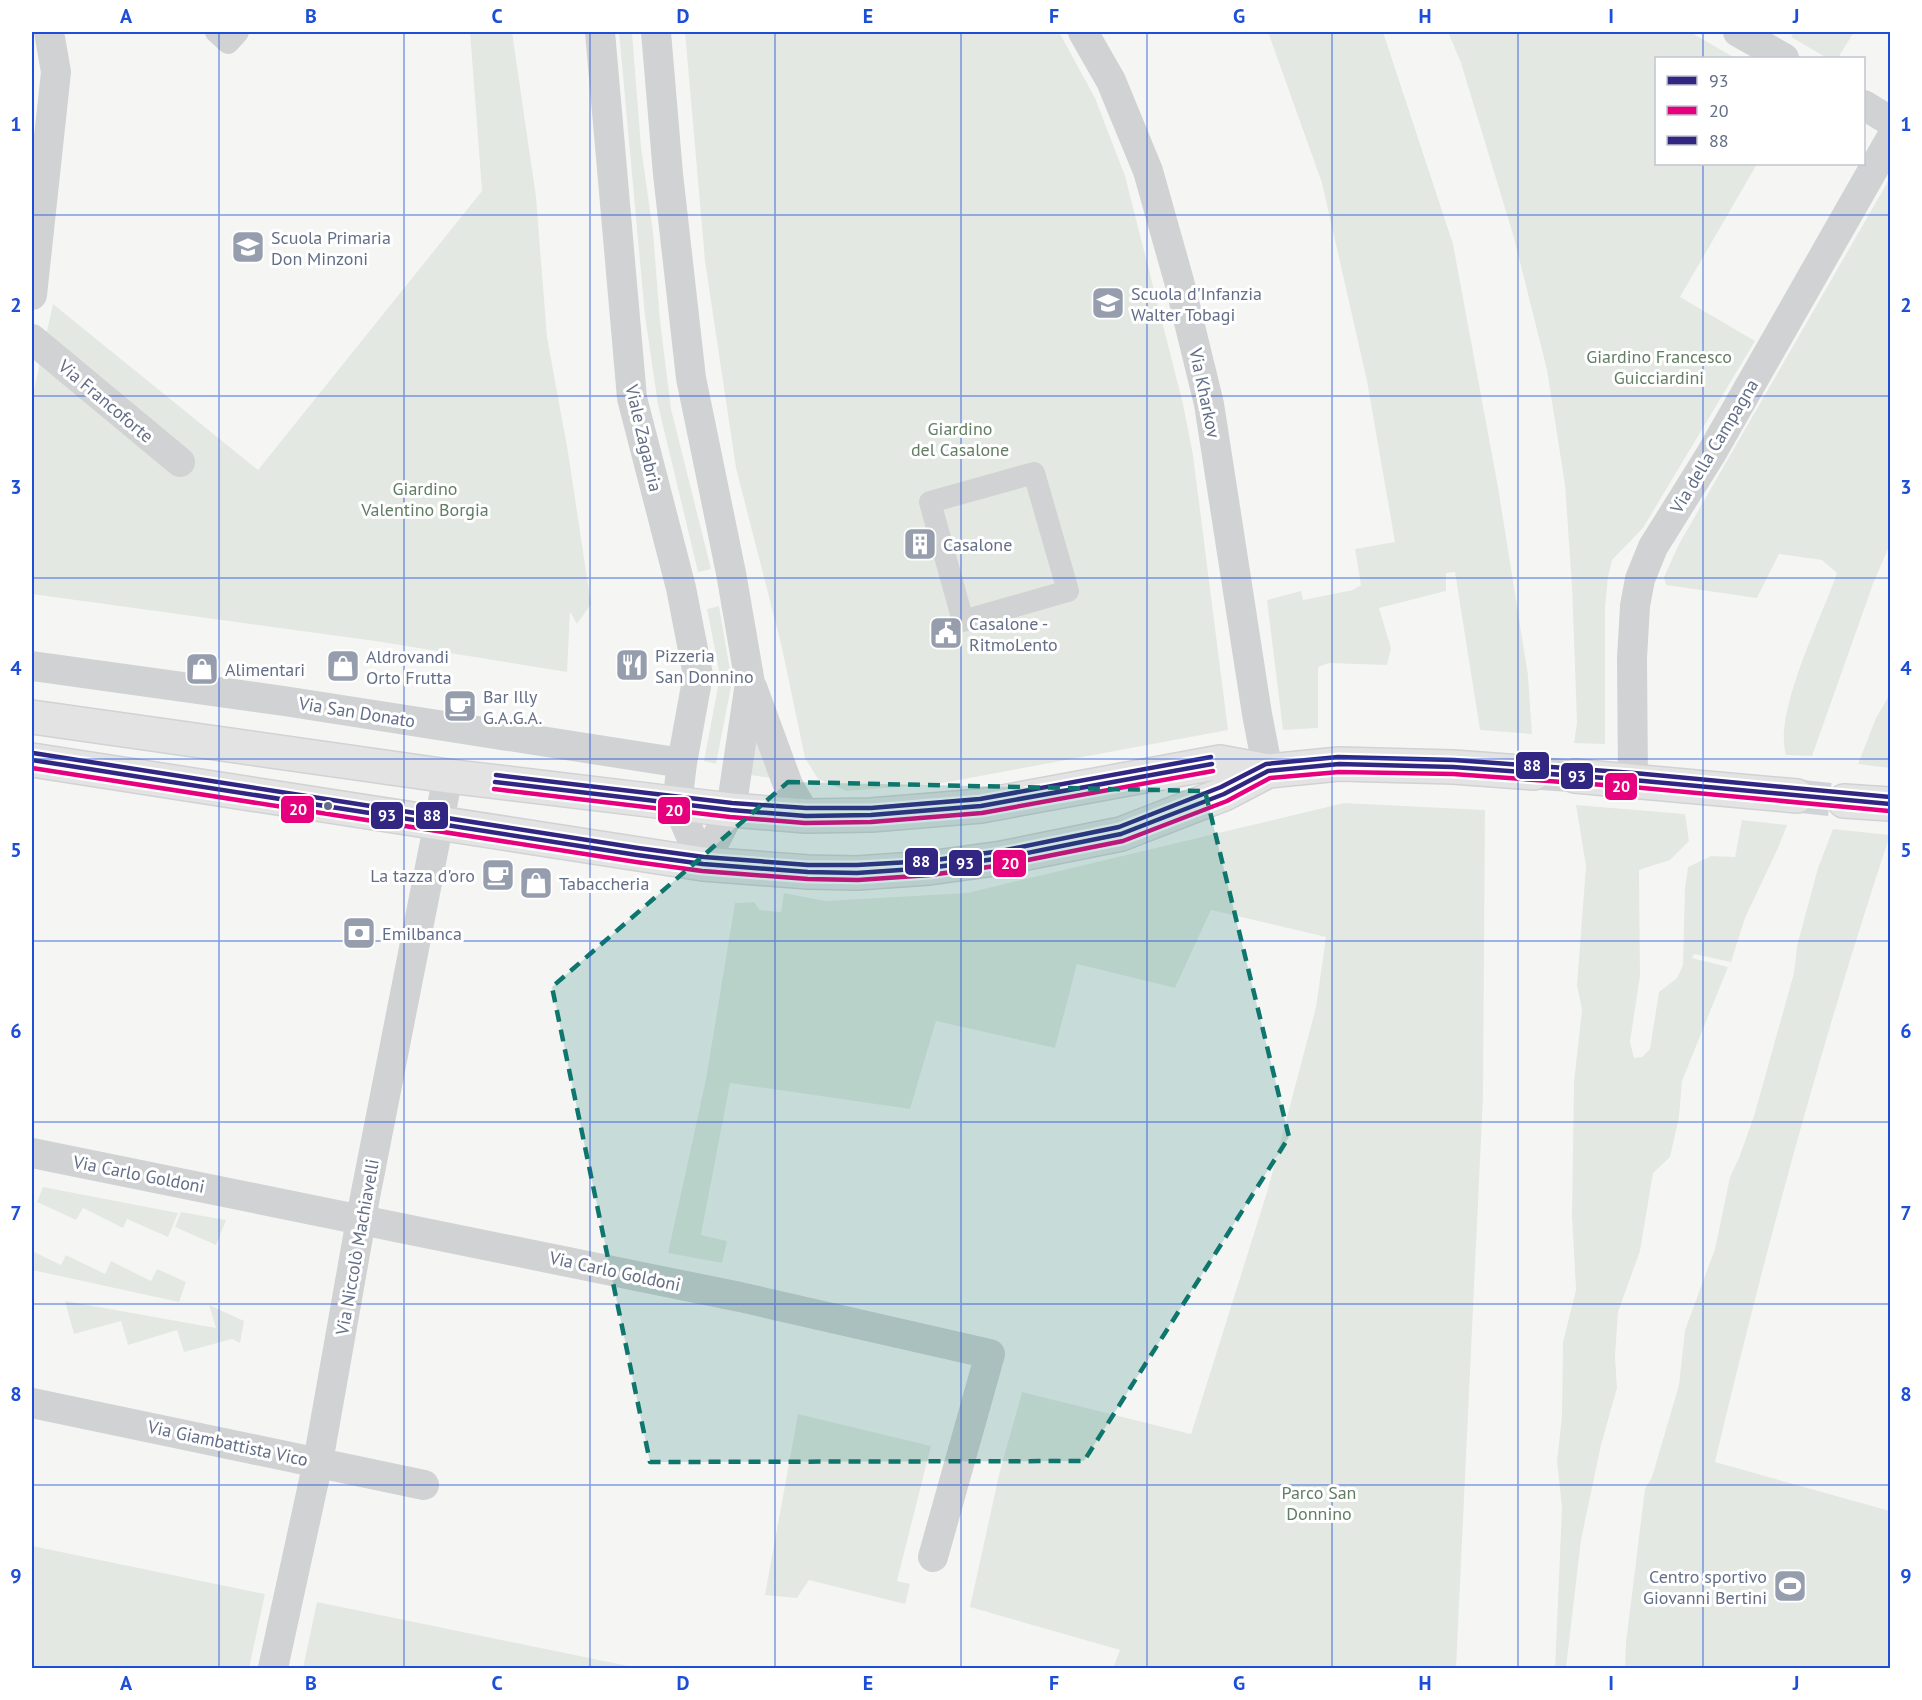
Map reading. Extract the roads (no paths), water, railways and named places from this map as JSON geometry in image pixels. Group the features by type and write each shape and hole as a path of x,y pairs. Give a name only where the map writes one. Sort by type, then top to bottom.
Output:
{"main road":[{"path":"32,717 448,776 676,804 806,816 871,815 981,806 1220,762 1268,771 1339,764 1453,767 1534,773"},
{"path":"34,762 328,805 703,864 808,872 857,873 929,868 1002,858 1121,834 1224,794 1268,771"},
{"path":"1575,776 1797,796"},
{"path":"1844,801 1890,804"}],"street":[{"path":"32,295 56,72 49,32"},
{"path":"216,32 228,43 238,32"},
{"name":"Viale Zagabria","path":"600,32 632,398 681,588 699,675 676,804"},
{"path":"656,32 668,174 691,378 727,552 750,683 788,786 806,816"},
{"name":"Via Kharkov","path":"1083,32 1111,81 1148,171 1179,281 1209,404 1257,714 1268,771"},
{"path":"1738,32 1782,57"},
{"path":"1865,106 1890,121"},
{"name":"Via della Campagna","path":"1633,780 1632,658 1635,606 1640,579 1653,547 1711,454 1890,140"},
{"name":"Via Francoforte","path":"32,339 180,462"},
{"path":"1034,473 1068,591 963,621 930,502 1034,473"},
{"name":"Via San Donato","path":"32,666 285,701 682,763"},
{"path":"703,864 730,810 750,683"},
{"name":"Via Niccolò Machiavelli","path":"273,1668 318,1462 362,1219 448,776"},
{"path":"676,804 703,864"},
{"name":"Via Carlo Goldoni","path":"32,1153 740,1297 990,1354 933,1557"},
{"name":"Via Giambattista Vico","path":"32,1403 424,1485"}],"tunnel":[{"path":"1534,773 1575,776"},
{"path":"1797,796 1844,801"}],"place":[{"name":"Scuola Primaria Don Minzoni","path":"248,247"},
{"name":"Scuola d'Infanzia Walter Tobagi","path":"1108,303"},
{"name":"Casalone","path":"920,544"},
{"name":"Casalone - RitmoLento","path":"946,633"},
{"name":"Pizzeria San Donnino","path":"632,665"},
{"name":"Aldrovandi Orto Frutta","path":"343,666"},
{"name":"Alimentari","path":"202,669"},
{"name":"Bar Illy G.A.G.A.","path":"460,706"},
{"name":"La tazza d'oro","path":"498,875"},
{"name":"Tabaccheria","path":"536,883"},
{"name":"Emilbanca","path":"359,933"},
{"name":"Centro sportivo Giovanni Bertini","path":"1790,1586"}],"park label":[{"name":"Giardino Francesco Guicciardini","path":"1659,366"},
{"name":"Giardino del Casalone","path":"960,438"},
{"name":"Giardino Valentino Borgia","path":"425,498"},
{"name":"Parco San Donnino","path":"1319,1502"}]}
